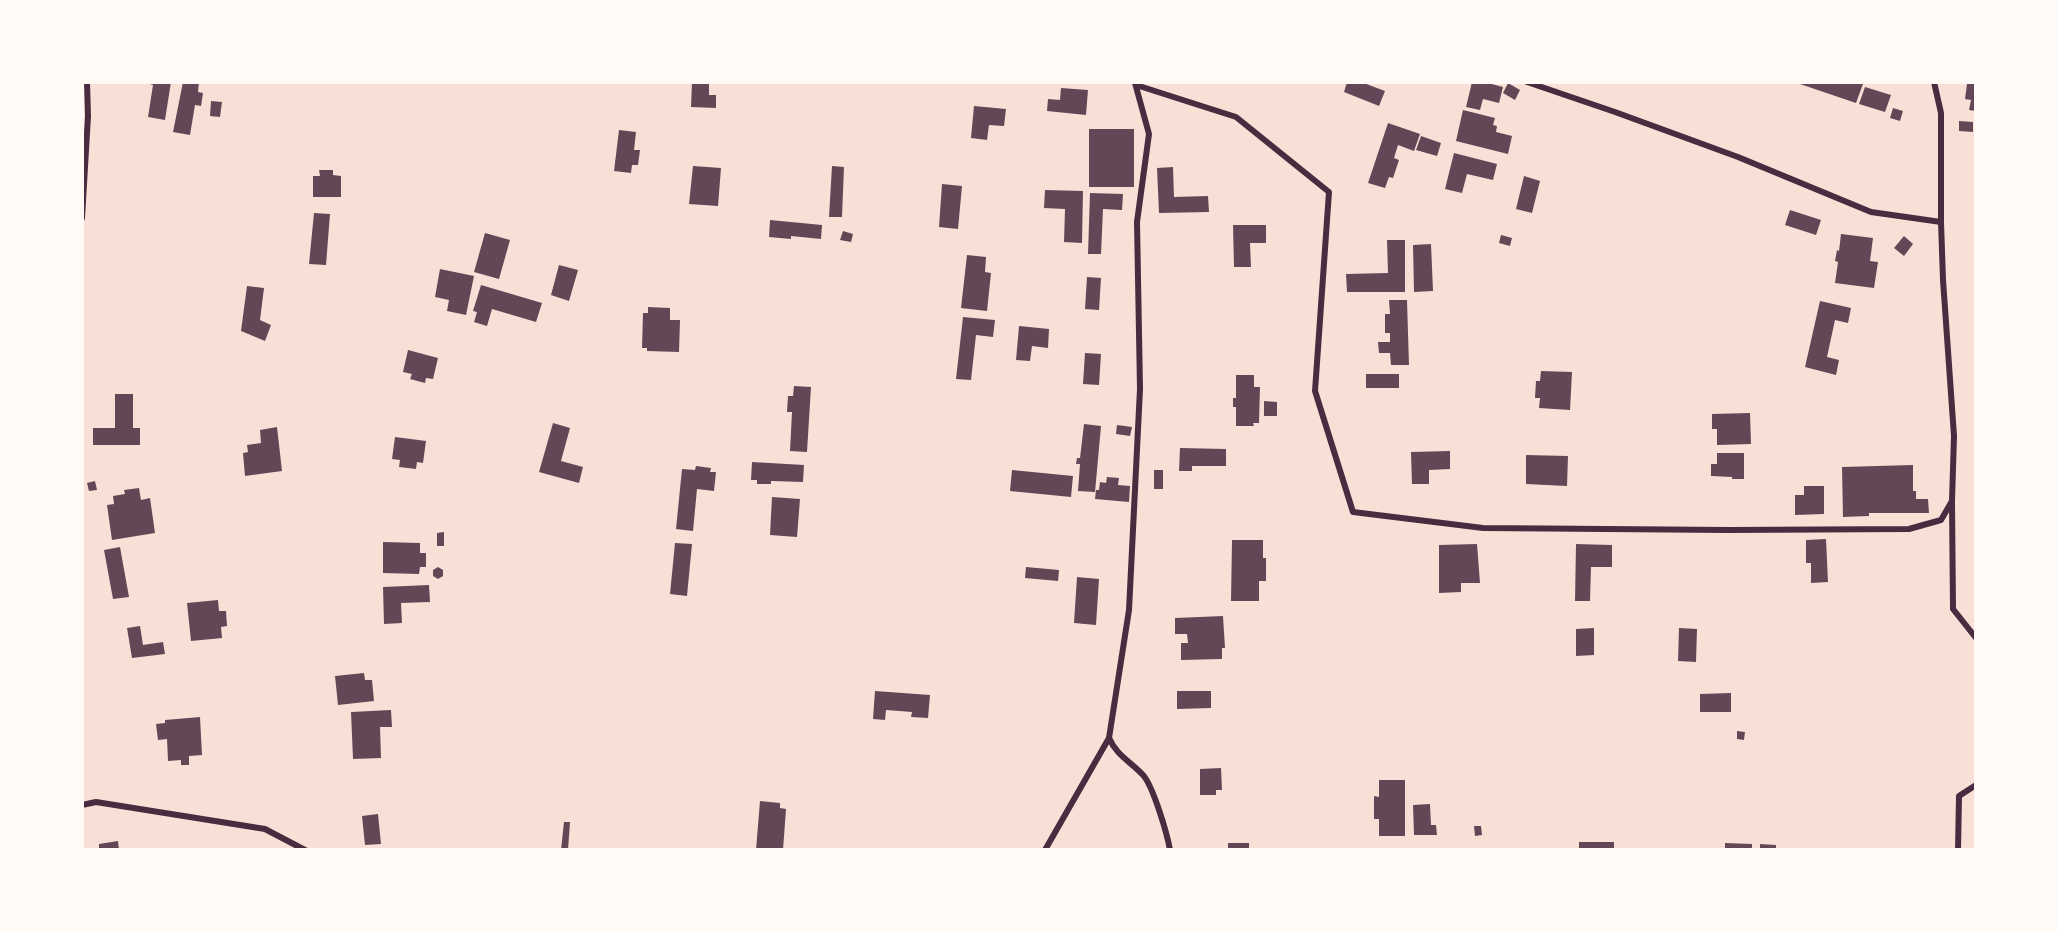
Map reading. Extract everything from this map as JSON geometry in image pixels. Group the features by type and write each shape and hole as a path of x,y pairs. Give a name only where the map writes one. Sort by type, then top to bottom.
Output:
{"street":[{"path":"82,218 88,116 87,82"},
{"path":"1934,82 1941,113 1941,222 1954,436 1953,609 1976,638"},
{"path":"1529,83 1615,111 1871,212 1941,222"},
{"path":"1136,84 1236,117 1329,192 1315,391 1353,512 1483,528 1909,529 1941,520 1952,501"},
{"path":"1045,849 1109,738 1129,610 1140,389 1137,222 1149,134 1136,84"},
{"path":"1109,738 1114,749 1145,777 1166,828 1170,849"},
{"path":"1958,849 1959,796 1976,785"},
{"path":"82,805 96,802 265,829 305,849"}],"building":[{"path":"144,82 171,82 165,120 148,117 153,85"},
{"path":"183,82 199,82 198,92 203,93 201,106 195,105 190,135 173,132"},
{"path":"692,82 709,82 709,95 716,95 716,108 691,107"},
{"path":"1347,82 1361,82 1385,91 1379,106 1344,92"},
{"path":"1472,82 1484,82 1503,87 1499,103 1483,99 1480,110 1466,107"},
{"path":"1858,82 1863,84 1856,103 1797,83"},
{"path":"1976,82 1976,111 1969,110 1971,100 1965,99 1967,84 1973,84"},
{"path":"1508,83 1520,90 1515,100 1503,93"},
{"path":"1865,87 1891,95 1885,112 1859,104"},
{"path":"1061,88 1088,90 1086,115 1047,111 1048,99 1060,100"},
{"path":"211,101 222,102 220,117 210,116"},
{"path":"974,106 1006,109 1004,126 989,125 987,140 971,138"},
{"path":"1893,108 1903,111 1900,121 1890,118"},
{"path":"1463,110 1495,118 1493,125 1497,126 1496,132 1512,136 1508,154 1456,141"},
{"path":"1959,121 1973,122 1973,132 1959,131"},
{"path":"1388,123 1420,134 1414,151 1398,145 1394,158 1399,160 1393,178 1389,177 1385,188 1368,183"},
{"path":"1089,129 1134,129 1134,187 1089,187"},
{"path":"619,130 636,132 634,150 640,150 638,165 632,165 631,173 614,171"},
{"path":"1421,136 1441,143 1437,156 1416,150"},
{"path":"1454,153 1497,164 1493,180 1467,174 1462,193 1445,189"},
{"path":"693,166 721,168 718,206 689,204"},
{"path":"832,166 844,167 842,217 829,217"},
{"path":"1173,167 1174,197 1208,196 1209,212 1159,213 1157,168"},
{"path":"319,170 333,170 333,175 341,176 341,197 313,197 313,176 320,176"},
{"path":"1524,176 1540,181 1532,213 1516,209"},
{"path":"942,184 962,186 958,229 939,227"},
{"path":"1045,190 1083,191 1082,243 1064,242 1065,209 1044,208"},
{"path":"1090,193 1123,194 1122,210 1103,209 1101,254 1088,254"},
{"path":"1790,210 1821,220 1816,235 1785,225"},
{"path":"314,213 330,214 326,265 309,264"},
{"path":"770,220 822,225 821,239 791,236 791,239 769,237"},
{"path":"1233,225 1266,225 1266,243 1250,243 1251,267 1234,267"},
{"path":"843,231 853,234 851,242 840,240"},
{"path":"485,233 510,240 499,279 474,272"},
{"path":"1841,234 1873,238 1870,261 1878,262 1874,288 1835,283 1838,262 1835,261"},
{"path":"1501,235 1512,238 1510,246 1499,243"},
{"path":"1904,236 1913,244 1904,256 1894,248"},
{"path":"1387,240 1405,240 1405,292 1347,292 1346,274 1388,273"},
{"path":"1431,244 1433,291 1414,292 1413,245"},
{"path":"967,255 986,257 985,272 991,273 987,311 961,308"},
{"path":"559,265 578,270 569,301 551,295"},
{"path":"440,269 474,276 466,315 447,311 449,300 435,297"},
{"path":"1087,277 1101,278 1099,310 1085,309"},
{"path":"481,285 542,303 536,322 492,309 487,326 474,322 477,312 473,311"},
{"path":"247,286 264,288 260,320 271,325 265,341 241,331"},
{"path":"1389,300 1407,300 1409,365 1391,365 1390,353 1379,353 1378,342 1390,342 1390,333 1385,333 1385,314 1390,314"},
{"path":"1820,301 1851,308 1848,323 1835,320 1827,357 1839,360 1836,375 1805,367"},
{"path":"648,307 670,308 670,320 680,320 679,352 647,351 647,348 642,348 643,313 648,313"},
{"path":"963,317 995,320 993,337 976,335 971,380 956,379"},
{"path":"1019,326 1049,329 1048,348 1032,346 1030,361 1016,360"},
{"path":"408,350 438,358 433,379 426,378 425,383 410,379 412,374 403,372"},
{"path":"1085,353 1101,354 1099,385 1083,384"},
{"path":"1541,371 1572,372 1570,410 1539,408 1540,398 1535,398 1536,381 1540,381"},
{"path":"1366,374 1399,374 1399,388 1366,388"},
{"path":"1236,375 1254,375 1254,387 1260,387 1259,423 1253,423 1254,426 1236,426 1236,407 1233,407 1233,398 1236,398"},
{"path":"794,386 811,387 807,452 790,451 792,412 787,412 788,396 793,396"},
{"path":"115,394 133,394 133,428 140,428 140,445 93,445 93,428 115,428"},
{"path":"1264,401 1277,402 1277,416 1264,416"},
{"path":"1750,413 1751,444 1717,445 1717,429 1712,429 1712,414"},
{"path":"553,423 570,428 561,461 583,467 579,483 539,472"},
{"path":"1084,424 1101,426 1095,492 1078,491 1080,464 1076,464 1077,458 1080,458"},
{"path":"1117,425 1132,427 1130,436 1116,434"},
{"path":"277,427 282,471 245,476 243,453 248,452 247,445 261,443 260,430"},
{"path":"395,437 426,441 423,463 417,462 416,469 399,467 400,460 392,459"},
{"path":"1180,448 1226,449 1226,466 1192,466 1192,471 1179,471"},
{"path":"1450,451 1450,469 1429,470 1429,484 1412,484 1411,452"},
{"path":"1717,453 1744,453 1744,479 1711,476 1711,464 1717,464"},
{"path":"1526,455 1568,456 1567,486 1526,484"},
{"path":"752,462 804,465 803,482 771,481 771,484 757,484 757,480 751,480"},
{"path":"1913,465 1913,491 1916,491 1916,499 1928,499 1929,513 1869,513 1869,516 1843,517 1842,467"},
{"path":"696,466 711,468 710,472 716,472 714,491 697,489 693,531 676,529 682,469 695,470"},
{"path":"1012,470 1073,476 1071,497 1010,491"},
{"path":"1154,470 1163,470 1163,489 1154,489"},
{"path":"1107,477 1119,478 1118,485 1130,486 1129,502 1095,499 1100,482 1106,483"},
{"path":"95,481 97,490 89,491 87,483"},
{"path":"1804,486 1824,486 1824,514 1795,515 1795,495 1804,495"},
{"path":"139,488 141,500 150,498 155,533 112,540 107,505 114,504 113,496 125,494 124,490"},
{"path":"772,497 800,499 797,537 770,535"},
{"path":"444,532 444,546 437,546 437,533"},
{"path":"1826,539 1828,582 1811,583 1811,563 1806,563 1806,540"},
{"path":"1232,540 1263,540 1266,581 1259,581 1259,601 1231,601"},
{"path":"383,542 420,543 420,553 426,553 426,567 420,567 419,574 383,573"},
{"path":"675,543 692,544 687,596 670,594"},
{"path":"1477,544 1480,583 1461,583 1461,592 1439,593 1439,545"},
{"path":"1576,544 1612,545 1612,567 1591,567 1590,601 1575,601"},
{"path":"120,547 129,597 113,599 104,550"},
{"path":"438,567 443,570 443,576 438,579 433,576 433,570"},
{"path":"1026,567 1059,570 1058,581 1025,578"},
{"path":"1077,577 1099,579 1096,625 1074,623"},
{"path":"429,585 430,602 401,603 402,623 384,624 383,587"},
{"path":"218,600 219,611 226,611 227,626 221,627 222,638 191,641 187,603"},
{"path":"1223,616 1225,648 1222,648 1222,659 1181,660 1181,643 1188,643 1187,634 1175,634 1175,618"},
{"path":"140,626 143,645 163,642 165,654 132,658 127,628"},
{"path":"1594,628 1594,655 1576,656 1576,629"},
{"path":"1679,628 1697,629 1696,662 1678,661"},
{"path":"364,673 365,680 372,680 374,701 338,705 335,676"},
{"path":"875,691 930,695 928,718 911,717 912,712 886,710 885,720 873,719"},
{"path":"1177,691 1211,691 1211,708 1177,709"},
{"path":"1731,693 1731,712 1700,712 1700,694"},
{"path":"391,710 392,727 380,727 381,758 353,759 351,712"},
{"path":"200,717 202,755 189,756 189,765 181,765 181,760 168,761 167,739 158,740 156,724 165,723 165,720"},
{"path":"1737,731 1745,732 1744,740 1737,739"},
{"path":"1221,768 1222,790 1216,790 1216,795 1200,795 1200,769"},
{"path":"1379,780 1405,780 1405,836 1379,836 1379,819 1374,819 1374,796 1379,797"},
{"path":"760,801 780,803 780,808 786,809 783,850 756,850"},
{"path":"1430,804 1431,825 1436,825 1437,835 1414,835 1413,805"},
{"path":"378,814 381,844 365,845 362,816"},
{"path":"564,822 570,822 568,850 561,850"},
{"path":"1474,826 1481,826 1482,835 1475,836"},
{"path":"118,841 119,850 99,850 99,844"},
{"path":"1579,842 1614,842 1614,850 1579,850"},
{"path":"1228,843 1249,843 1249,850 1228,850"},
{"path":"1725,843 1752,844 1752,850 1725,850"},
{"path":"1760,844 1776,845 1776,850 1760,850"}]}
